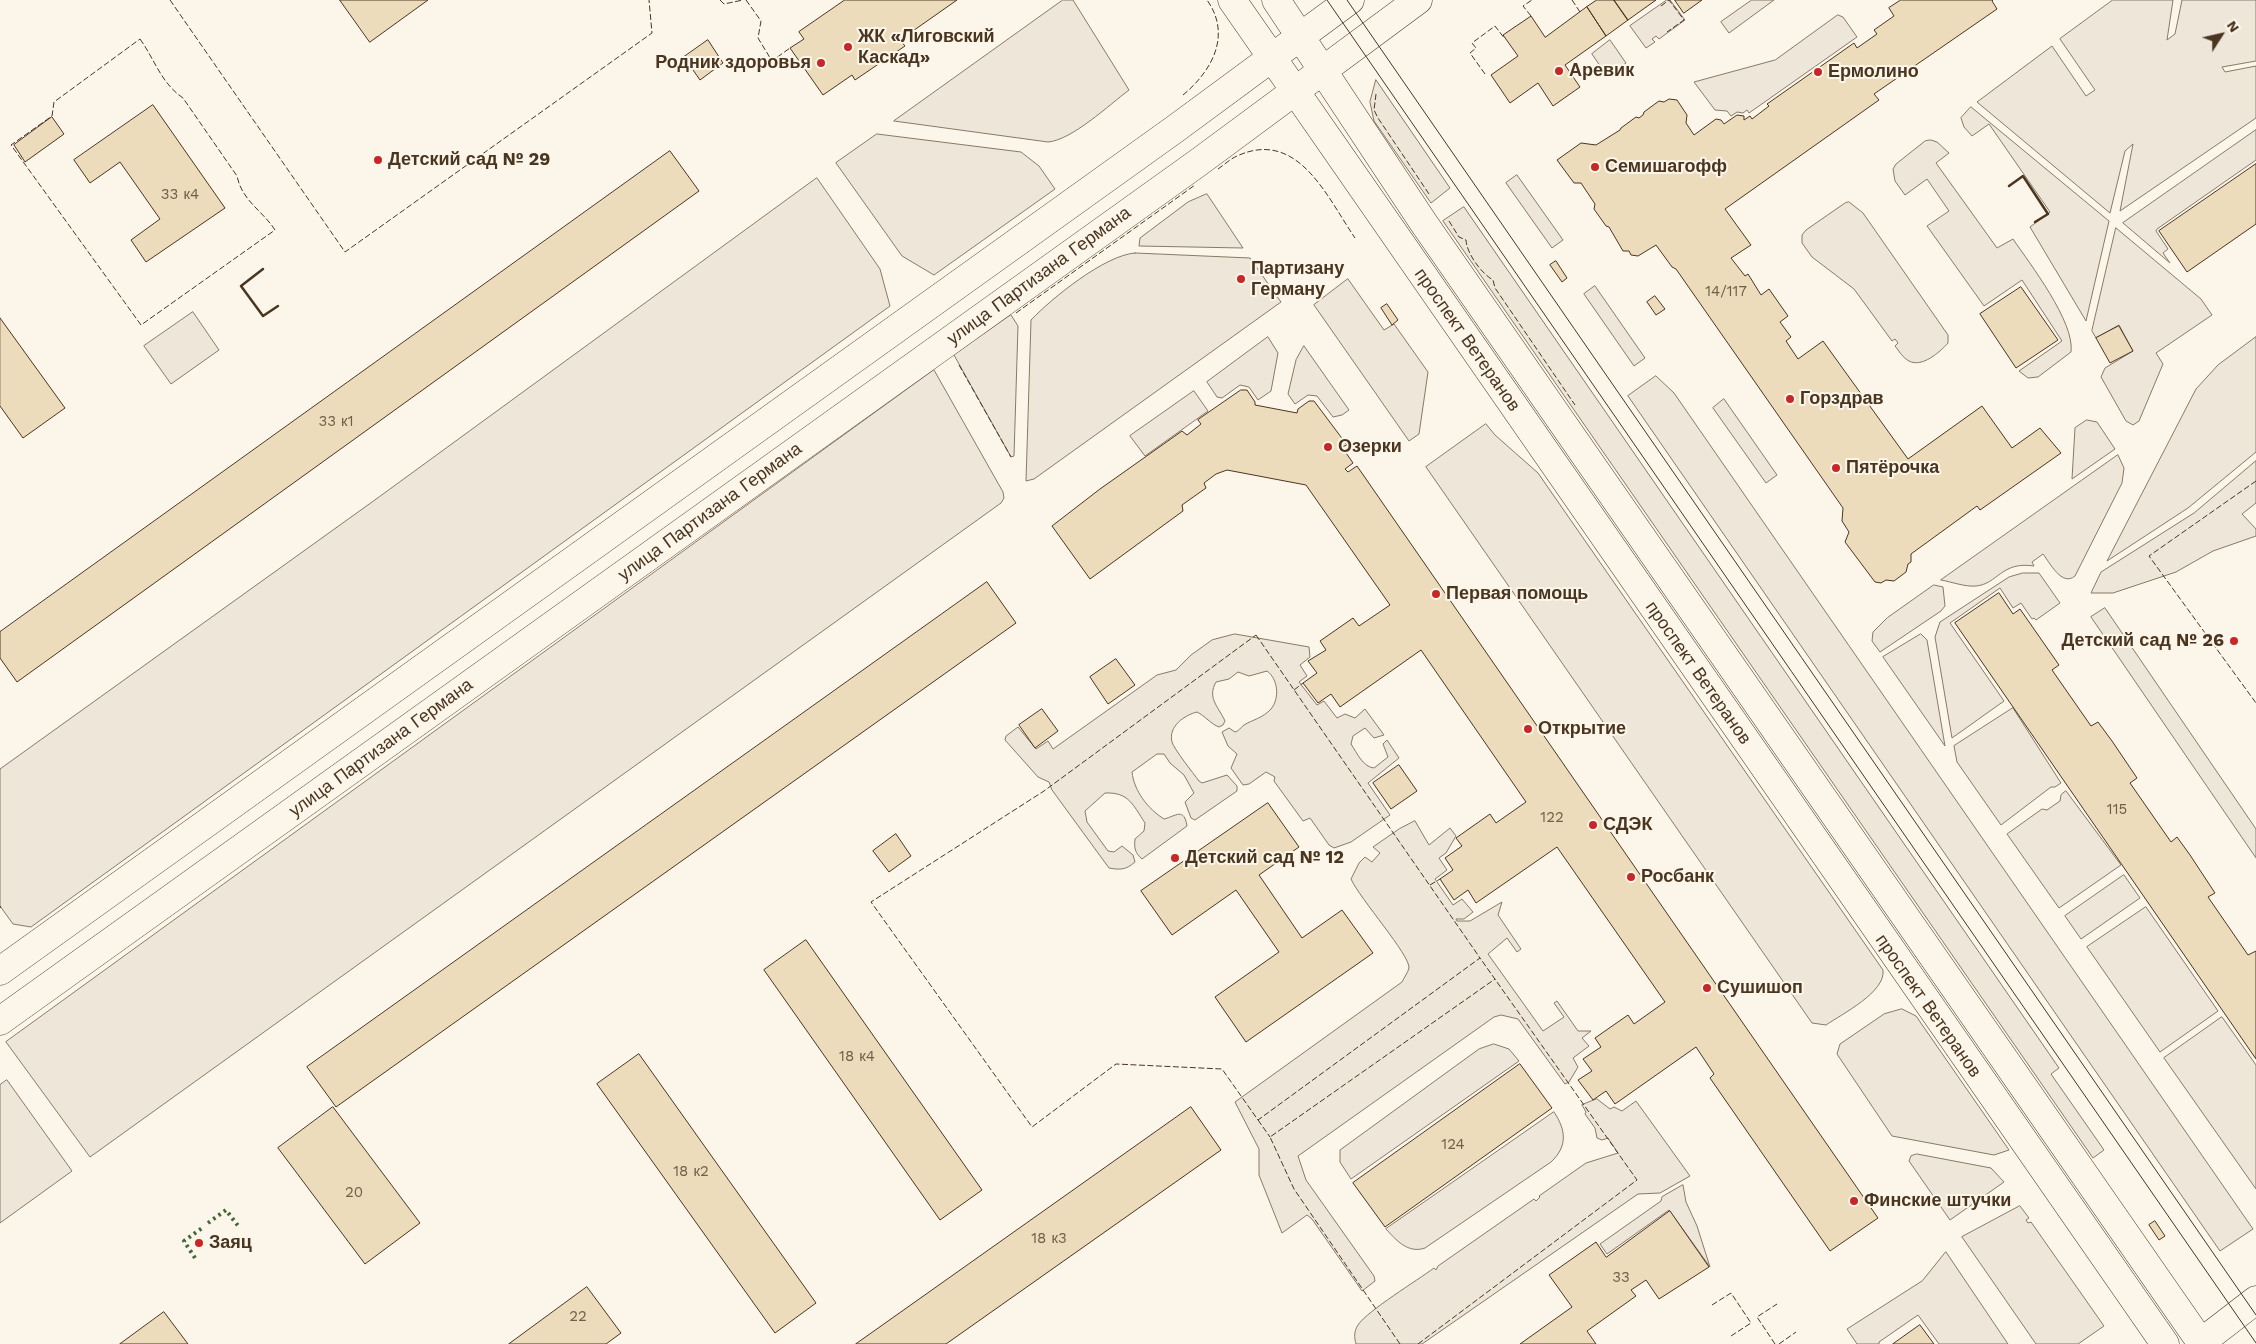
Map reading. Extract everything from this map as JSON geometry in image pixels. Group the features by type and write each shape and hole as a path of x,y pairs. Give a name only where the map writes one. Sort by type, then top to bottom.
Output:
{"main road":[{"name":"проспект Ветеранов","path":"1232,0 2165,1344"},
{"name":"проспект Ветеранов","path":"1276,0 1423,222 2200,1344"},
{"path":"0,971 1114,173 1350,0"},
{"name":"улица Партизана Германа","path":"0,1021 1199,162 1418,0"},
{"path":"2200,1344 2256,1300"}],"shaded area":[{"path":"1063,0 1073,0 1129,90 1079,129 1058,140 1048,142 894,121"},
{"path":"1667,0 1670,0 1685,20 1659,39 1656,36 1652,39 1655,42 1646,48 1630,26"},
{"path":"1752,0 1774,0 1729,33 1721,22"},
{"path":"2113,0 2173,0 2167,40 2175,34 2182,0 2256,0 2256,61 2222,67 2225,72 2256,66 2256,118 2120,211 2133,144 2125,151 2110,213 1977,102 2052,46 2086,96 2095,90 2060,39"},
{"path":"1838,15 1843,17 1857,37 1749,113 1747,110 1743,113 1737,112 1731,116 1727,111 1715,110 1694,82 1775,60"},
{"path":"1610,40 1626,63 1607,76 1592,54"},
{"path":"1376,80 1450,188 1431,203 1374,121 1370,102"},
{"path":"1971,107 2109,221 2086,321 2030,227 2050,212 1989,124 1972,136 1964,127 1961,118"},
{"path":"2256,130 2256,160 2157,229 2156,231 2168,249 2163,253 2170,263 2123,223"},
{"path":"877,134 1021,152 1039,166 1055,189 934,275 902,256 836,163"},
{"path":"1925,141 1937,142 1949,153 1936,163 1997,248 2013,239 2050,294 2066,325 2071,352 2038,377 2028,378 2019,371 2062,341 2022,280 1984,306 1927,226 1949,211 1927,179 1905,195 1895,181 1893,169 1896,164"},
{"path":"1517,175 1563,240 1552,248 1506,183"},
{"path":"817,178 880,269 890,306 31,927 13,924 0,906 0,769 379,497"},
{"path":"1207,194 1243,248 1139,246 1140,238 1188,202"},
{"path":"1849,202 1863,213 1948,335 1948,343 1925,361 1914,363 1905,358 1895,346 1898,343 1895,339 1892,341 1854,289 1812,257 1802,243 1802,235 1806,230"},
{"path":"1464,207 2059,1068 2051,1074 2104,1150 2093,1158 1443,221"},
{"path":"2116,228 2201,299 2212,315 2156,353 2163,364 2139,421 2133,425 2126,421 2101,377 2105,368 2133,351 2119,325 2096,338 2092,331"},
{"path":"1135,253 1250,258 1281,302 1034,479 1026,481 1031,320 1065,290 1094,269 1109,261"},
{"path":"1348,279 1384,330 1394,324 1428,372 1419,434 1409,441 1314,305"},
{"path":"1595,286 1645,358 1634,366 1584,294"},
{"path":"193,312 219,350 171,384 144,346"},
{"path":"1011,315 1018,326 1014,456 1011,457 954,355"},
{"path":"1268,337 1278,353 1271,391 1258,400 1249,387 1240,385 1222,398 1217,397 1207,382"},
{"path":"2256,337 2256,452 2188,508 2107,561 2196,389 2218,365"},
{"path":"1304,346 1349,410 1342,415 1333,417 1317,396 1308,395 1295,404 1288,394 1296,360"},
{"path":"934,370 1003,492 1004,498 1001,503 90,1157 6,1042"},
{"path":"1656,376 1674,393 2253,1229 2220,1251 1628,396"},
{"path":"1194,391 1208,411 1145,456 1130,436"},
{"path":"1724,399 1777,475 1766,483 1713,408"},
{"path":"2087,420 2097,422 2115,449 2072,479 2075,428"},
{"path":"1486,424 1495,435 1538,473 1883,970 1878,986 1871,994 1852,1009 1826,1025 1812,1023 1426,467"},
{"path":"2118,455 2124,468 2122,483 2075,576 2070,579 2061,576 2043,554 2032,562 2034,566 2023,565 2014,567 1990,581 1976,586 1967,586 1941,580"},
{"path":"2256,461 2256,503 2242,514 2256,529 2256,536 2213,551 2176,572 2113,593 2091,593 2101,572 2194,513"},
{"path":"2023,573 2039,573 2060,603 2036,620 2032,619 2021,603 2013,608 2000,588 1950,623 2004,701 1952,738 1935,637 1940,622 2009,577"},
{"path":"1934,585 1943,587 1945,606 1941,611 1880,652 1872,641 1873,632 1887,618"},
{"path":"2105,608 2256,829 2256,858 2091,617"},
{"path":"1235,634 1309,647 1310,657 1300,665 1307,676 1299,682 1317,705 1324,701 1337,718 1345,714 1355,718 1365,709 1384,735 1374,738 1365,728 1353,736 1351,744 1358,755 1363,762 1374,768 1388,757 1383,744 1387,740 1399,758 1368,783 1390,815 1351,842 1334,848 1329,845 1310,818 1303,821 1274,781 1275,777 1266,772 1249,784 1243,785 1231,768 1237,754 1228,746 1222,732 1229,728 1236,732 1244,725 1261,717 1274,705 1277,694 1274,679 1267,671 1249,676 1238,672 1229,679 1216,682 1214,688 1214,702 1225,721 1223,725 1216,726 1197,712 1178,722 1171,736 1176,750 1199,781 1202,783 1227,775 1237,786 1237,791 1195,820 1191,818 1185,802 1194,793 1184,775 1170,763 1164,754 1157,754 1132,772 1133,779 1147,805 1158,815 1164,819 1179,814 1182,815 1186,820 1187,826 1142,859 1136,852 1135,839 1144,831 1145,823 1130,801 1125,797 1113,793 1105,793 1085,811 1087,822 1108,851 1114,852 1122,846 1133,855 1135,862 1123,869 1109,868 1052,790 1049,782 1038,777 1005,740 1006,736 1018,727 1036,749 1048,741 1053,749 1157,675 1176,670 1191,655 1212,640"},
{"path":"1921,634 1927,640 1945,746 1883,657"},
{"path":"2013,708 2061,783 2051,787 2001,825 1957,762 1954,746"},
{"path":"2066,791 2121,865 2059,908 2007,834 2042,809 2047,810 2060,801 2061,795"},
{"path":"1415,821 1429,845 1450,828 1456,836 1446,853 1439,858 1447,870 1435,879 1453,905 1462,899 1473,912 1464,919 1456,919 1457,921 1470,921 1502,902 1498,915 1521,949 1517,952 1507,938 1488,954 1543,1031 1564,1017 1554,1003 1557,1001 1578,1031 1591,1031 1582,1038 1589,1046 1573,1058 1578,1067 1569,1082 1565,1084 1518,1019 1501,1015 1494,1017 1298,1156 1306,1180 1374,1276 1375,1281 1362,1291 1312,1219 1307,1215 1282,1233 1259,1175 1259,1149 1235,1102 1402,982 1409,968 1407,961 1402,951 1364,900 1351,879 1359,863 1365,857 1372,862 1380,853 1373,847 1399,829"},
{"path":"2124,875 2140,898 2081,939 2065,916"},
{"path":"2146,907 2218,1011 2160,1052 2087,947"},
{"path":"1902,1009 1916,1016 2009,1150 1994,1155 1892,1136 1837,1054 1840,1044 1884,1014"},
{"path":"2222,1017 2256,1065 2256,1189 2164,1058"},
{"path":"1494,1044 1509,1049 1519,1061 1351,1179 1340,1162 1340,1150 1479,1049"},
{"path":"7,1080 72,1171 0,1223 0,1085"},
{"path":"1597,1099 1610,1109 1614,1107 1622,1111 1636,1101 1690,1176 1660,1193 1638,1194 1422,1344 1356,1344 1355,1334 1358,1325 1371,1312 1434,1268 1436,1270 1438,1266 1534,1199 1536,1201 1539,1196 1586,1163 1618,1153 1608,1138 1602,1140 1597,1138 1595,1128 1585,1114 1586,1112 1582,1105"},
{"path":"1554,1112 1563,1132 1563,1144 1557,1156 1551,1162 1425,1248 1408,1248 1386,1229"},
{"path":"1917,1154 1991,1168 2004,1182 1950,1220 1909,1161 1911,1156"},
{"path":"1683,1185 1686,1202 1697,1226 1710,1267 1669,1210 1607,1254 1600,1244 1661,1201 1662,1197"},
{"path":"2020,1206 2029,1218 2026,1220 2028,1223 2031,1222 2104,1326 2078,1344 2036,1344 1962,1237"},
{"path":"1946,1252 2008,1344 1939,1344 1918,1315 1879,1342 1879,1344 1857,1344 1847,1329 1922,1281"}],"building":[{"path":"340,0 428,0 370,42"},
{"name":"ЖК «Лиговский Каскад»","path":"845,0 957,0 900,40 905,46 855,80 852,75 823,95 790,48 804,39 799,32"},
{"path":"1597,0 1614,0 1628,20 1606,36 1587,7"},
{"path":"1614,0 1656,0 1628,20"},
{"path":"1675,0 1702,0 1684,13"},
{"path":"1901,0 1993,0 1997,9 1874,94 1879,100 1725,209 1751,245 1731,258 1745,276 1748,274 1761,295 1769,289 1788,316 1780,322 1791,337 1786,341 1798,359 1823,341 1908,459 1982,406 2012,448 2040,428 2061,453 1980,510 1977,506 1911,554 1911,562 1908,564 1906,572 1894,581 1886,580 1881,583 1875,582 1845,542 1849,532 1842,521 1843,508 1676,269 1672,267 1656,245 1638,256 1631,255 1629,251 1623,251 1609,227 1606,226 1594,209 1595,204 1581,183 1574,183 1557,160 1581,143 1596,145 1636,117 1639,118 1659,101 1677,100 1687,115 1686,123 1694,135 1716,119 1721,120 1724,124 1737,115 1744,116 1744,120 1750,116 1752,119 1769,106 1767,104 1854,43 1857,48 1877,34 1874,30 1894,16 1889,8"},
{"path":"1587,7 1606,36 1565,65 1580,87 1553,106 1538,83 1510,103 1491,75 1518,56 1503,35 1531,16 1545,37"},
{"path":"708,40 723,63 700,80 684,57"},
{"path":"153,105 225,208 146,262 131,240 160,219 120,162 90,183 74,160"},
{"path":"52,117 64,134 25,162 14,145"},
{"path":"670,151 699,191 17,682 0,658 0,632"},
{"path":"2256,164 2256,224 2187,272 2159,231"},
{"path":"1556,261 1567,278 1562,282 1550,265"},
{"path":"2021,287 2058,340 2016,368 1980,314"},
{"path":"1655,296 1665,309 1656,315 1647,302"},
{"path":"1387,304 1398,320 1392,325 1381,308"},
{"path":"0,318 65,408 23,438 0,406"},
{"path":"2119,326 2133,351 2110,363 2096,338"},
{"path":"1241,390 1247,390 1255,405 1297,413 1298,409 1309,401 1314,401 1347,445 1342,447 1353,463 1345,469 1348,472 1357,466 1878,1218 1830,1251 1710,1078 1714,1074 1696,1047 1615,1104 1606,1091 1593,1100 1578,1080 1592,1071 1583,1059 1601,1047 1595,1038 1628,1015 1634,1024 1665,1002 1557,847 1476,903 1468,890 1454,900 1440,879 1453,870 1445,858 1462,846 1456,838 1490,814 1496,823 1526,802 1421,650 1340,707 1331,694 1318,703 1303,683 1317,673 1308,661 1326,650 1320,641 1353,618 1359,626 1390,605 1306,485 1227,470 1216,474 1204,483 1206,488 1182,505 1183,511 1090,579 1052,526 1100,489 1182,431 1187,435 1201,424 1198,420"},
{"path":"987,582 1016,623 336,1107 307,1067"},
{"path":"1999,593 2013,614 2020,609 2059,665 2052,670 2091,726 2098,722 2112,741 2137,778 2130,783 2171,842 2177,837 2190,855 2215,893 2208,897 2248,955 2256,951 2256,1059 1955,623"},
{"path":"1116,659 1135,685 1108,704 1090,677"},
{"path":"1042,709 1058,731 1035,748 1019,725"},
{"path":"1399,765 1417,791 1391,809 1373,783"},
{"path":"1268,803 1299,847 1259,875 1302,938 1342,910 1373,953 1246,1042 1215,997 1279,952 1236,890 1172,935 1141,891"},
{"path":"896,834 911,856 889,872 873,851"},
{"path":"806,940 982,1190 940,1220 764,970"},
{"path":"639,1054 816,1303 775,1333 597,1084"},
{"path":"1520,1064 1552,1108 1385,1227 1353,1183"},
{"path":"333,1107 420,1223 365,1264 278,1148"},
{"path":"1191,1107 1221,1150 946,1344 856,1344"},
{"path":"1670,1211 1709,1267 1659,1299 1646,1280 1631,1290 1636,1296 1587,1331 1596,1344 1520,1344 1572,1307 1549,1275 1596,1242 1606,1257"},
{"path":"2155,1221 2165,1236 2159,1240 2149,1225"},
{"path":"587,1287 621,1333 606,1344 509,1344"},
{"path":"164,1312 188,1344 120,1344"},
{"path":"1920,1325 1934,1344 1893,1344"}],"tram line":[{"path":"1327,0 2256,1343"},
{"path":"1347,0 2256,1315"}],"hedge":[{"path":"208,1223 226,1210 239,1227"},
{"path":"195,1258 184,1241 202,1228"}],"fence":[{"path":"170,0 345,252 652,33 649,0"},
{"path":"720,0 724,4 743,0"},
{"path":"746,0 761,21 758,38 772,61 790,48"},
{"path":"1183,95 1202,75 1210,64 1215,52 1218,26 1207,0"},
{"path":"1531,16 1523,6 1532,0"},
{"path":"1572,0 1580,12"},
{"path":"1661,6 1669,0 1684,20 1667,32"},
{"path":"1485,74 1470,53 1476,48 1472,43 1495,26 1505,39"},
{"path":"140,39 164,78 175,92 183,98 237,176 243,192 275,230 141,325 11,145 52,116 54,102 140,39"},
{"path":"1376,94 1374,110 1378,118 1429,194"},
{"path":"1218,169 1237,156 1258,150 1277,151 1294,159 1308,171 1321,187 1355,238"},
{"path":"1016,313 1195,185"},
{"path":"1449,221 1459,237 1466,240 1475,263 1493,280 1495,288 1575,405"},
{"path":"959,365 1011,457"},
{"path":"2256,481 2149,556 2256,703"},
{"path":"1256,635 1480,958 1258,1120 1222,1069 1116,1064 1032,1127 871,902 1044,791 1256,635"},
{"path":"1294,690 1303,683"},
{"path":"1430,885 1440,879"},
{"path":"1418,1344 1637,1180 1480,958"},
{"path":"1400,1344 1294,1189 1270,1137 1495,979"},
{"path":"1258,1120 1270,1137"},
{"path":"1712,1305 1731,1293 1751,1323 1731,1336"},
{"path":"1775,1344 1757,1317 1777,1304"},
{"path":"1779,1344 1796,1332"}],"wall":[{"path":"2009,186 2023,176 2048,214 2035,222"},
{"path":"263,269 241,286 263,316 278,306"}],"place":[{"name":"ЖК «Лиговский Каскад»","path":"848,47"},
{"name":"Родник здоровья","path":"821,63"},
{"name":"Аревик","path":"1559,71"},
{"name":"Ермолино","path":"1818,72"},
{"name":"Детский сад № 29","path":"378,160"},
{"name":"Семишагофф","path":"1595,167"},
{"name":"Партизану Герману","path":"1241,279"},
{"name":"Горздрав","path":"1790,399"},
{"name":"Озерки","path":"1328,447"},
{"name":"Пятёрочка","path":"1836,468"},
{"name":"Первая помощь","path":"1436,594"},
{"name":"Детский сад № 26","path":"2234,641"},
{"name":"Открытие","path":"1528,729"},
{"name":"СДЭК","path":"1593,825"},
{"name":"Детский сад № 12","path":"1175,858"},
{"name":"Росбанк","path":"1631,877"},
{"name":"Сушишоп","path":"1707,988"},
{"name":"Финские штучки","path":"1854,1201"},
{"name":"Заяц","path":"199,1243"}]}
